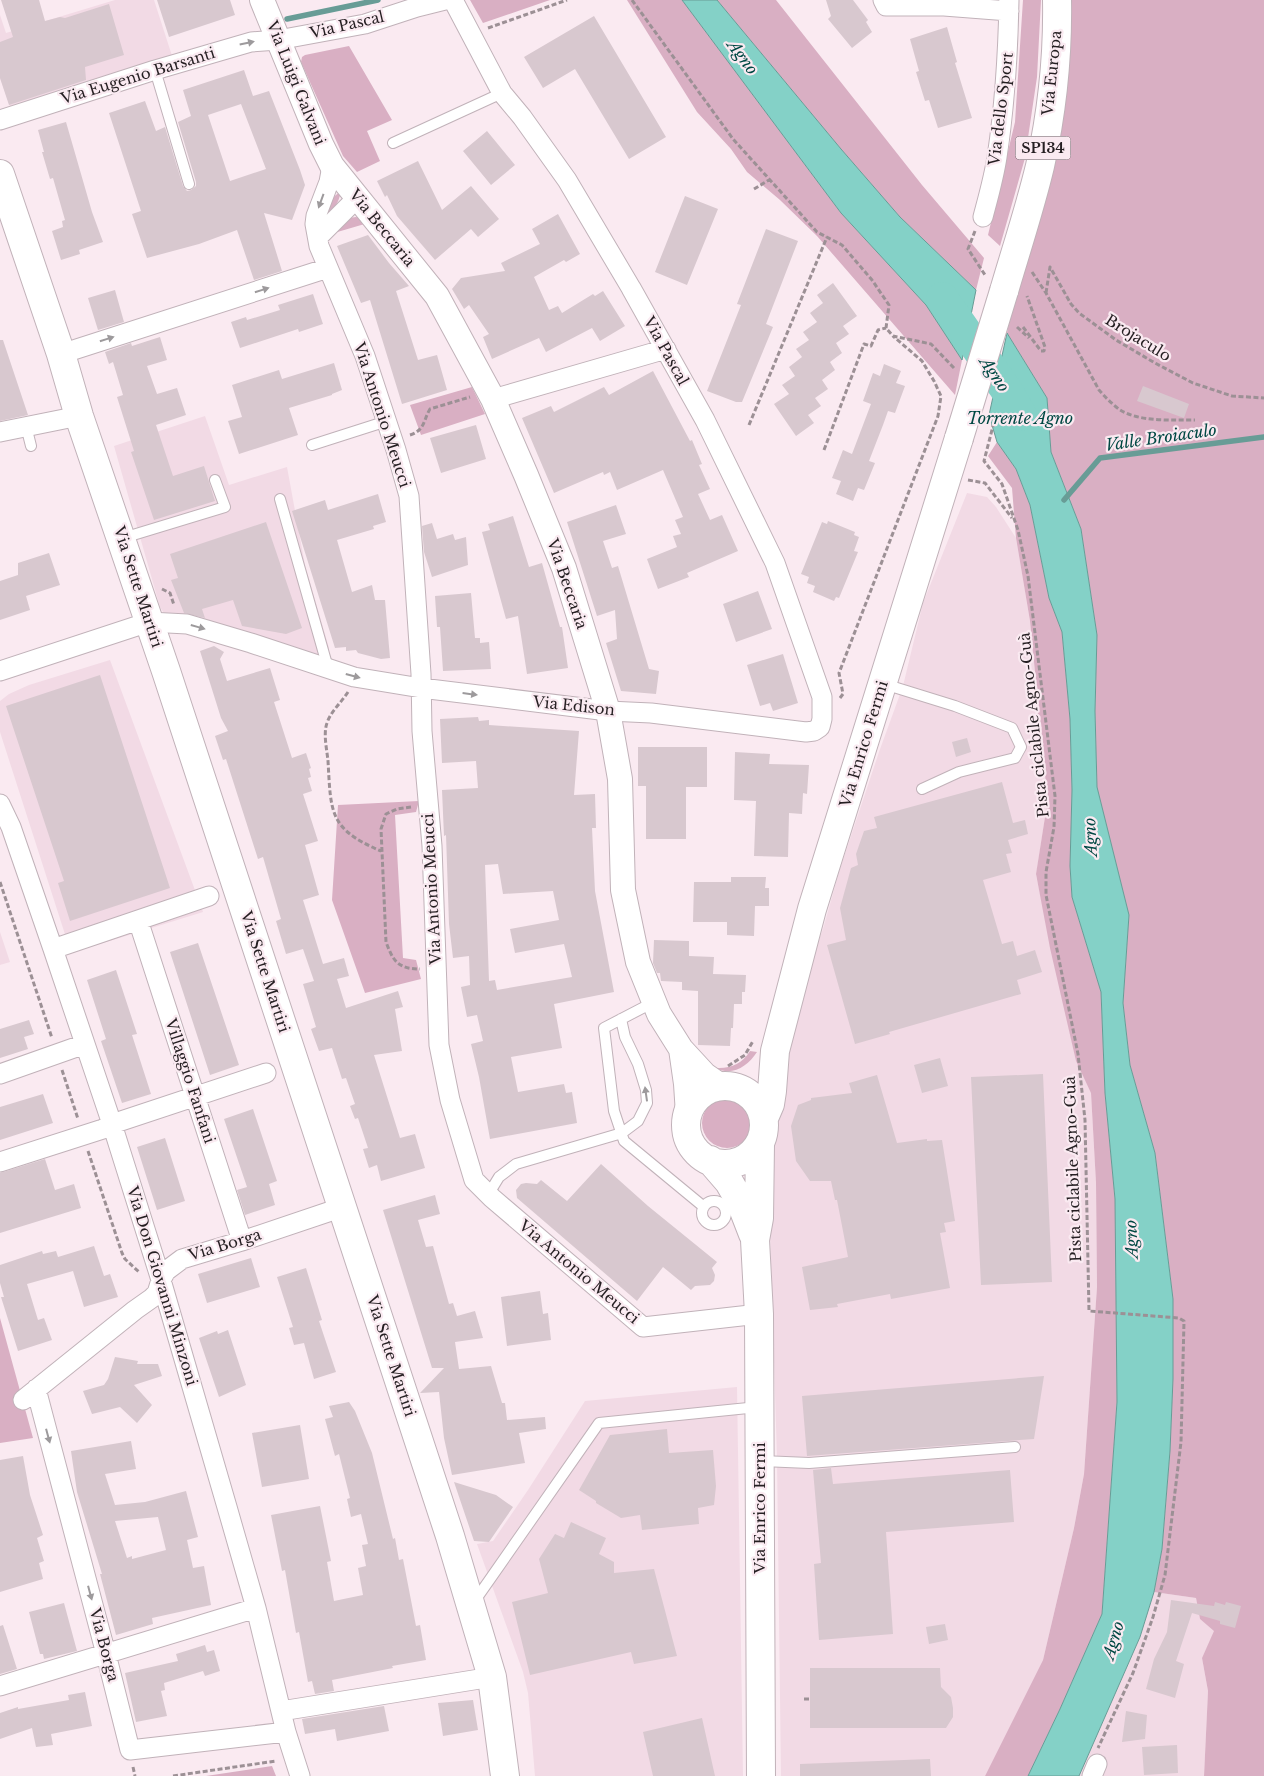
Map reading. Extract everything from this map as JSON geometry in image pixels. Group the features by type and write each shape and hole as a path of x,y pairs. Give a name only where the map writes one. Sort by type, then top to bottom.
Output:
{"main road":[{"name":"Via Europa","path":"1006,287 1025,270 1052,94 1057,0"},
{"name":"Via Sette Martiri","path":"0,174 343,1207 472,1605 492,1677 505,1776"},
{"name":"Via Enrico Fermi","path":"761,1776 759,1314 755,1240 759,1218 762,1131 770,1104 775,1052 812,909 1006,287"},
{"path":"726,1086 761,1067 775,1052"},
{"path":"726,1086 742,1089 754,1098 762,1131 751,1154 740,1161 727,1164 702,1161 704,1158 694,1149 688,1138 686,1126 681,1120 693,1102 702,1094 711,1088 726,1086"},
{"name":"Via Enrico Fermi","path":"702,1161 729,1182 741,1203 755,1240"}],"street":[{"name":"Via Luigi Galvani","path":"262,0 321,144 332,166"},
{"name":"Via Pascal","path":"278,40 365,24 445,0"},
{"name":"Via Pascal","path":"453,0 502,93 522,117 567,180 666,349 705,420 775,563 822,697 821,718"},
{"path":"883,0 886,6 1009,6"},
{"name":"Via dello Sport","path":"983,218 996,160 1004,103 1008,60 1009,6"},
{"name":"Via Eugenio Barsanti","path":"0,120 155,70 251,42 278,40"},
{"name":"Via Beccaria","path":"332,166 437,296 526,475 564,568 608,710 620,779 622,890 638,962 659,1014 681,1049 705,1075 726,1086"},
{"name":"Via Antonio Meucci","path":"332,166 329,182 314,224 319,246 365,356 409,496 422,688 422,731 432,846 439,1045 450,1100 474,1180 488,1195 642,1327 759,1314"},
{"path":"318,237 358,197"},
{"path":"61,354 328,268"},
{"path":"486,397 666,349"},
{"path":"0,432 79,416"},
{"path":"0,670 150,622"},
{"name":"Via Edison","path":"150,622 187,624 251,642 354,676 422,688 806,732 814,731 821,718"},
{"name":"Via Don Giovanni Minzoni","path":"0,804 11,826 112,1124 160,1280 256,1608 286,1732 300,1776"},
{"path":"53,949 209,896"},
{"name":"Villaggio Fanfani","path":"138,920 242,1241"},
{"path":"0,1074 85,1044"},
{"name":"Via Beccaria","path":"681,1049 686,1084 681,1120"},
{"path":"0,1162 266,1073"},
{"name":"Via Borga","path":"286,1732 130,1750 106,1654 29,1394 152,1298 166,1271 182,1259 343,1207"},
{"path":"0,1686 256,1608"},
{"path":"281,1711 492,1677"}],"lane":[{"path":"155,70 189,184"},
{"path":"393,143 502,93"},
{"path":"312,444 387,422"},
{"path":"26,426 31,446"},
{"path":"122,539 225,507 215,480"},
{"path":"280,499 328,668"},
{"path":"883,684 955,706 1012,728 1021,747 1015,758 959,772 922,789"},
{"path":"654,1002 604,1028 614,1111 624,1141 704,1207"},
{"path":"488,1195 499,1177 516,1164 622,1133 638,1121 647,1103 646,1090 621,1019"},
{"path":"472,1605 599,1423 760,1407"},
{"path":"760,1461 809,1464 1016,1447"}],"path":[{"path":"471,34 567,0"},
{"path":"632,0 733,139 817,232 842,245 872,280 889,305 886,328 922,361 941,396 938,416 839,674 842,694 837,704 821,718"},
{"path":"754,189 769,180"},
{"path":"983,218 971,237 968,249 1006,287 1027,298 1045,347 1044,351 1041,351 1023,327"},
{"path":"749,425 827,237"},
{"name":"Brojaculo","path":"1046,293 1050,267 1079,313 1116,340 1154,363 1193,383 1232,396 1264,398"},
{"path":"1025,270 1046,293 1099,390 1109,401 1121,410 1134,415 1157,419 1195,420"},
{"path":"1013,330 1014,326 1034,342"},
{"path":"824,450 864,344 871,346 878,330 886,328"},
{"path":"893,336 931,344 954,368"},
{"path":"410,435 418,432 422,427 430,409 486,397"},
{"name":"Pista ciclabile Agno-Guà","path":"989,415 994,422 984,461 1002,484 1018,530 1028,576 1055,796 1054,827 1046,872 1046,894 1079,1064 1085,1120 1089,1311 1179,1318 1184,1321 1181,1442 1164,1575 1154,1617 1095,1765"},
{"path":"970,470 967,480 985,483 1014,520"},
{"path":"354,676 352,688 331,713 325,726 330,796 333,813 345,831 381,851"},
{"path":"427,969 402,966 391,956 386,942 381,829 386,814 406,807 428,807"},
{"path":"0,882 54,1045"},
{"path":"59,1062 79,1121"},
{"path":"681,1120 675,1134 679,1146 702,1161"},
{"path":"88,1150 122,1253 125,1259 145,1278 152,1298"},
{"path":"804,1699 810,1699"},
{"path":"173,1776 279,1761"}],"shaded area":[{"path":"115,0 154,0 174,62 12,112 0,78 0,15 6,33"},
{"path":"470,0 550,0 483,23"},
{"path":"627,0 682,0 841,213 926,305 962,360 955,395 817,236 780,200 747,172 731,149 697,112"},
{"path":"717,0 776,0 922,185 984,258 976,290 900,217"},
{"path":"1023,0 1041,0 1037,77 1025,158 1000,246 988,235 1015,122"},
{"path":"1068,0 1264,0 1264,1776 1204,1776 1208,1691 1202,1658 1214,1631 1200,1619 1196,1598 1154,1592 1162,1549 1170,1451 1173,1379 1173,1299 1155,1153 1130,1065 1123,1003 1129,915 1097,787 1095,711 1097,635 1081,529 1051,452 1047,398 1007,333"},
{"path":"349,46 392,120 367,131 380,161 357,172 343,156 301,62 302,57 305,55"},
{"path":"341,191 335,207 322,218 331,199"},
{"path":"356,217 368,223 334,233 349,218"},
{"path":"472,387 485,414 421,435 410,405"},
{"path":"205,416 229,485 287,467 305,565 329,648 315,669 165,615 160,607 114,446"},
{"path":"997,442 1016,469 1030,505 1049,598 1062,632 1070,719 1072,790 1070,866 1072,897 1101,992 1105,1093 1115,1199 1117,1402 1102,1614 1028,1776 985,1776 1043,1660 1074,1528 1084,1474 1097,1287 1096,1183 1091,1093 1076,1061 1050,948 1036,874 1048,798 1038,722 1030,621 1016,538 1012,488 988,456"},
{"path":"967,493 987,497 996,507 1016,538 1030,621 1038,722 1048,798 1036,875 1076,1061 1091,1092 1096,1183 1097,1287 1084,1474 1074,1528 1043,1660 985,1776 781,1776 777,1458 770,1231 770,1143 778,1123 797,1000 823,929 839,872 903,686 923,603"},
{"path":"110,660 203,912 71,953 0,732 0,701 9,694 29,685"},
{"path":"419,801 416,812 395,815 403,958 416,960 421,979 365,993 332,900 338,805"},
{"path":"0,932 10,962 0,965"},
{"path":"750,1051 757,1052 749,1062 739,1069 728,1071 716,1068 726,1068 735,1065"},
{"path":"727,1098 737,1100 745,1105 750,1113 752,1123 750,1133 745,1141 737,1146 727,1148 717,1146 709,1141 704,1133 702,1123 704,1113 709,1105 717,1100"},
{"path":"0,1318 33,1438 0,1443"},
{"path":"737,1387 743,1776 535,1776 528,1693 523,1672 477,1544 493,1541 585,1401"},
{"path":"1154,1592 1196,1598 1200,1619 1215,1631 1202,1658 1208,1691 1204,1776 1079,1776 1140,1637"},
{"path":"272,1766 276,1776 206,1776"}],"water":[{"path":"682,0 717,0 900,217 976,290 962,360 926,305 841,213"},
{"name":"Torrente Agno","path":"1007,333 1047,398 1051,452 1081,529 1097,635 1095,711 1097,787 1129,915 1123,1003 1130,1065 1155,1153 1173,1299 1173,1379 1170,1451 1162,1549 1154,1592 1140,1637 1079,1776 1028,1776 1102,1614 1117,1402 1115,1199 1105,1093 1101,992 1072,897 1070,866 1072,790 1070,719 1062,632 1049,598 1030,505 1016,469 997,442 989,415"}],"building":[{"path":"1,0 39,0 45,21 60,17 65,18 109,4 124,55 85,67 86,80 9,105 0,78 0,42 13,37"},
{"path":"157,0 230,0 235,15 169,37"},
{"path":"826,0 853,0 868,20 866,22 872,32 852,48 828,19 831,16"},
{"path":"594,16 666,137 629,159 575,69 543,88 524,57"},
{"path":"947,27 957,62 955,63 972,118 938,128 929,100 925,101 916,72 919,71 910,39"},
{"path":"244,70 253,96 269,91 305,185 292,220 264,213 282,271 254,280 237,230 199,244 147,258 132,214 141,211 109,113 145,101 156,131 165,127 183,186 187,191 191,190 196,186 196,182 178,122 191,116 183,90","holes":["241,104 266,169 230,181 208,115"]},
{"path":"66,122 92,212 103,242 79,250 80,254 61,260 52,231 63,227 62,221 65,220 53,178 50,179 38,130"},
{"path":"487,131 515,165 491,185 463,151"},
{"path":"418,161 442,210 471,186 499,219 478,237 471,229 435,260 397,216 387,195 385,197 377,181"},
{"path":"685,196 718,209 687,285 655,272"},
{"path":"558,214 580,254 566,262 564,260 534,277 549,310 558,306 562,313 593,294 595,296 603,291 625,326 600,341 592,328 546,352 539,338 492,359 483,337 489,334 469,305 464,309 452,289 461,278 505,271 501,263 540,244 532,229"},
{"path":"766,229 798,241 766,324 773,327 742,402 736,402 707,391 741,305 737,304"},
{"path":"368,235 409,286 396,291 418,360 437,355 447,390 402,404 370,300 361,303 337,246"},
{"path":"833,283 857,316 843,326 849,334 836,343 842,353 830,362 835,370 822,380 828,389 815,398 821,406 808,415 814,423 796,436 774,404 789,394 782,385 795,376 789,367 802,357 796,349 809,340 803,332 817,322 810,313 823,303 817,295"},
{"path":"115,290 124,322 98,330 88,298"},
{"path":"313,294 323,324 299,332 298,329 240,348 231,322 246,317 247,320 280,310 278,305"},
{"path":"160,337 167,360 147,366 157,394 177,388 186,415 156,425 173,476 204,466 215,501 154,520 131,452 134,451 117,397 123,395 113,362 109,364 105,352 131,343 132,346"},
{"path":"0,340 3,340 28,415 0,421"},
{"path":"334,363 342,390 332,395 289,408 298,435 239,454 228,421 242,417 232,385 279,370 282,379"},
{"path":"884,364 901,371 896,383 905,386 895,413 888,411 869,461 875,463 864,490 858,488 853,501 836,494 841,481 832,478 843,450 852,454 871,404 863,401 873,373 880,376"},
{"path":"653,371 690,441 692,440 702,464 699,465 710,489 698,494 710,520 722,515 738,551 687,573 689,577 658,589 647,559 677,547 673,536 681,534 675,520 683,517 663,470 617,490 610,472 604,475 603,472 554,493 522,418 551,406 554,412 604,387 609,395"},
{"path":"1143,386 1189,404 1184,418 1137,401"},
{"path":"476,425 486,459 441,473 430,438"},
{"path":"378,494 386,522 373,526 374,529 337,540 352,592 372,585 375,600 385,600 390,658 381,659 358,653 356,650 346,651 346,647 335,648 292,511 325,500 328,510"},
{"path":"616,505 626,534 603,541 612,568 618,566 649,669 659,671 656,694 621,691 606,643 617,639 615,610 597,616 567,522"},
{"path":"513,516 529,567 542,563 560,627 562,627 568,668 527,674 518,616 506,619 482,532 490,530 488,524"},
{"path":"828,521 855,532 854,535 859,537 854,551 858,552 839,598 836,597 834,601 813,592 815,586 807,583 809,577 801,574 822,522 827,524"},
{"path":"266,522 302,628 286,634 242,626 233,600 202,609 205,618 184,613 171,580 178,578 170,554"},
{"path":"432,523 437,539 453,534 455,540 466,537 468,565 432,577 424,552 422,526"},
{"path":"49,553 60,585 26,596 30,610 0,620 0,581 18,575 18,563"},
{"path":"758,591 772,629 736,642 723,604"},
{"path":"471,593 475,638 480,638 480,643 489,642 491,669 443,671 440,627 437,627 435,596"},
{"path":"214,646 224,652 220,659 227,681 270,668 280,700 274,702 292,758 306,753 311,768 309,769 311,777 308,778 312,791 303,794 318,841 305,845 319,895 303,900 323,964 344,958 349,976 337,979 346,1008 398,991 403,1007 395,1009 402,1051 374,1055 400,1138 415,1134 425,1168 381,1181 377,1165 369,1168 363,1149 368,1148 358,1118 355,1119 350,1106 355,1104 346,1078 342,1079 332,1048 319,1051 311,1029 316,1027 303,984 314,981 303,949 286,954 276,921 281,919 263,857 258,859 226,759 223,760 215,736 228,731 221,718 200,651"},
{"path":"783,654 798,703 773,711 770,703 760,706 747,665"},
{"path":"100,675 170,888 70,921 58,883 64,881 6,706"},
{"path":"478,717 479,721 489,720 489,725 579,731 574,795 595,794 596,828 592,828 595,891 614,992 554,1004 562,1048 511,1057 518,1092 564,1084 566,1093 572,1092 577,1123 490,1139 471,1044 483,1041 477,1015 467,1017 461,987 470,985 469,956 453,958 449,924 446,835 444,836 442,790 478,788 476,761 442,763 440,719","holes":["498,864 503,894 553,891 559,920 510,929 515,953 564,944 572,977 497,990 495,980 489,981 485,865"]},
{"path":"967,738 971,752 956,757 952,742"},
{"path":"638,747 707,747 707,787 686,787 686,839 646,839 646,786 638,786"},
{"path":"735,752 770,754 769,764 809,765 807,794 803,793 802,814 789,813 788,857 754,856 756,801 734,800"},
{"path":"1002,782 1013,823 1025,820 1028,834 1008,840 1012,853 1006,854 1011,872 983,880 1002,944 1013,941 1017,956 1035,950 1042,972 1017,980 1021,994 889,1032 890,1034 855,1044 827,945 846,940 840,908 851,868 858,865 856,854 864,831 877,828 874,817"},
{"path":"731,877 766,877 765,888 769,888 769,906 755,906 754,936 727,935 727,922 693,922 694,882 731,882"},
{"path":"654,940 689,941 689,956 714,957 713,974 746,975 745,992 742,992 742,1004 734,1004 730,1046 698,1045 698,991 682,990 682,982 661,981 660,973 657,973 653,963"},
{"path":"198,943 239,1065 210,1075 170,952"},
{"path":"116,970 137,1034 132,1035 151,1094 122,1103 101,1041 106,1039 87,980"},
{"path":"29,1020 34,1034 24,1037 28,1049 0,1058 0,1029"},
{"path":"940,1058 948,1086 922,1093 914,1065"},
{"path":"1043,1074 1052,1282 981,1285 971,1077"},
{"path":"877,1075 897,1143 927,1139 927,1141 942,1140 955,1221 944,1223 946,1232 940,1233 950,1288 891,1299 890,1294 837,1304 838,1307 810,1310 802,1267 848,1257 837,1200 835,1200 831,1181 810,1181 796,1161 791,1126 798,1105 811,1100 811,1098 852,1093 849,1083"},
{"path":"43,1094 53,1123 0,1140 0,1107"},
{"path":"253,1109 277,1181 269,1184 275,1205 245,1215 237,1190 247,1187 224,1119"},
{"path":"165,1138 185,1201 157,1210 137,1147"},
{"path":"45,1159 55,1190 74,1184 81,1208 0,1233 0,1173"},
{"path":"601,1164 648,1206 717,1262 712,1268 715,1275 714,1281 710,1285 695,1286 691,1290 663,1267 637,1301 517,1198 516,1190 521,1184 537,1184 541,1180 567,1201"},
{"path":"435,1195 440,1214 418,1220 426,1247 433,1246 449,1304 453,1303 457,1316 475,1311 483,1338 455,1342 459,1369 491,1366 502,1403 505,1403 507,1420 545,1417 546,1429 519,1433 525,1463 452,1475 444,1438 439,1392 420,1393 444,1368 432,1368 383,1210"},
{"path":"94,1246 104,1276 110,1274 118,1297 84,1307 73,1271 27,1284 38,1320 44,1318 52,1340 18,1351 1,1297 4,1297 0,1283 0,1265 42,1251 43,1254 56,1251 58,1257"},
{"path":"251,1258 260,1287 207,1303 198,1274"},
{"path":"306,1268 322,1320 319,1321 336,1372 314,1379 304,1343 294,1345 289,1328 293,1327 277,1277"},
{"path":"540,1291 543,1314 548,1313 551,1340 507,1346 501,1297"},
{"path":"228,1330 246,1385 219,1397 199,1338 217,1331 218,1334"},
{"path":"115,1357 138,1361 137,1364 158,1364 162,1376 134,1385 152,1405 137,1423 120,1407 92,1414 83,1391 104,1385 108,1379"},
{"path":"1044,1376 1034,1439 807,1456 802,1396"},
{"path":"349,1402 355,1411 372,1453 393,1539 395,1538 399,1560 403,1559 416,1626 420,1625 426,1660 332,1680 334,1691 315,1694 312,1681 308,1682 299,1632 296,1633 285,1570 282,1571 271,1515 320,1506 331,1561 327,1562 334,1601 363,1595 358,1568 366,1566 362,1545 368,1544 361,1514 351,1517 347,1499 350,1498 339,1454 335,1456 325,1419 333,1417 329,1406"},
{"path":"300,1425 309,1479 262,1487 252,1433"},
{"path":"667,1429 669,1453 713,1450 716,1486 714,1505 698,1508 699,1524 642,1530 640,1515 621,1518 579,1490 610,1435"},
{"path":"131,1441 136,1469 105,1474 115,1505 145,1502 186,1491 198,1537 187,1540 193,1568 204,1566 211,1605 152,1618 153,1624 116,1635 100,1574 102,1574 77,1492 71,1451","holes":["158,1517 166,1550 132,1559 132,1556 127,1558 115,1521"]},
{"path":"23,1456 30,1495 43,1535 37,1538 44,1561 39,1563 43,1579 0,1592 0,1460"},
{"path":"831,1468 833,1484 1010,1470 1014,1522 886,1532 893,1634 819,1640 814,1564 821,1563 813,1470"},
{"path":"454,1482 496,1495 513,1507 489,1542 474,1541"},
{"path":"571,1522 606,1538 599,1554 614,1562 614,1573 654,1569 677,1656 634,1664 631,1652 530,1675 512,1602 548,1593 539,1559 555,1534 564,1538"},
{"path":"1171,1600 1214,1606 1215,1602 1225,1605 1226,1602 1241,1606 1235,1628 1220,1624 1220,1621 1192,1613 1176,1661 1184,1664 1175,1698 1146,1689 1154,1659 1167,1632"},
{"path":"64,1603 77,1651 44,1659 43,1654 40,1654 29,1612"},
{"path":"945,1624 948,1640 929,1644 926,1627"},
{"path":"3,1625 17,1669 0,1674 0,1626"},
{"path":"205,1645 207,1652 214,1650 220,1671 205,1676 203,1671 164,1683 165,1690 161,1691 167,1716 136,1722 125,1673 178,1661 176,1654"},
{"path":"810,1668 940,1668 941,1687 951,1697 953,1717 946,1728 810,1728"},
{"path":"85,1692 92,1726 51,1734 53,1745 36,1747 32,1728 0,1739 0,1713 18,1707 18,1709 69,1700 68,1695"},
{"path":"473,1700 478,1730 443,1736 438,1703"},
{"path":"384,1706 389,1731 337,1741 335,1729 305,1734 302,1719"},
{"path":"1126,1711 1147,1715 1145,1739 1122,1742"},
{"path":"702,1718 715,1776 653,1776 643,1732"},
{"path":"1177,1745 1178,1773 1144,1775 1142,1747"},
{"path":"930,1759 931,1776 800,1776 800,1764"}],"waterway":[{"path":"287,19 378,0"},
{"name":"Agno","path":"942,298 1005,388 1021,415"},
{"name":"Valle Broiaculo","path":"1064,500 1100,458 1264,437"}]}
